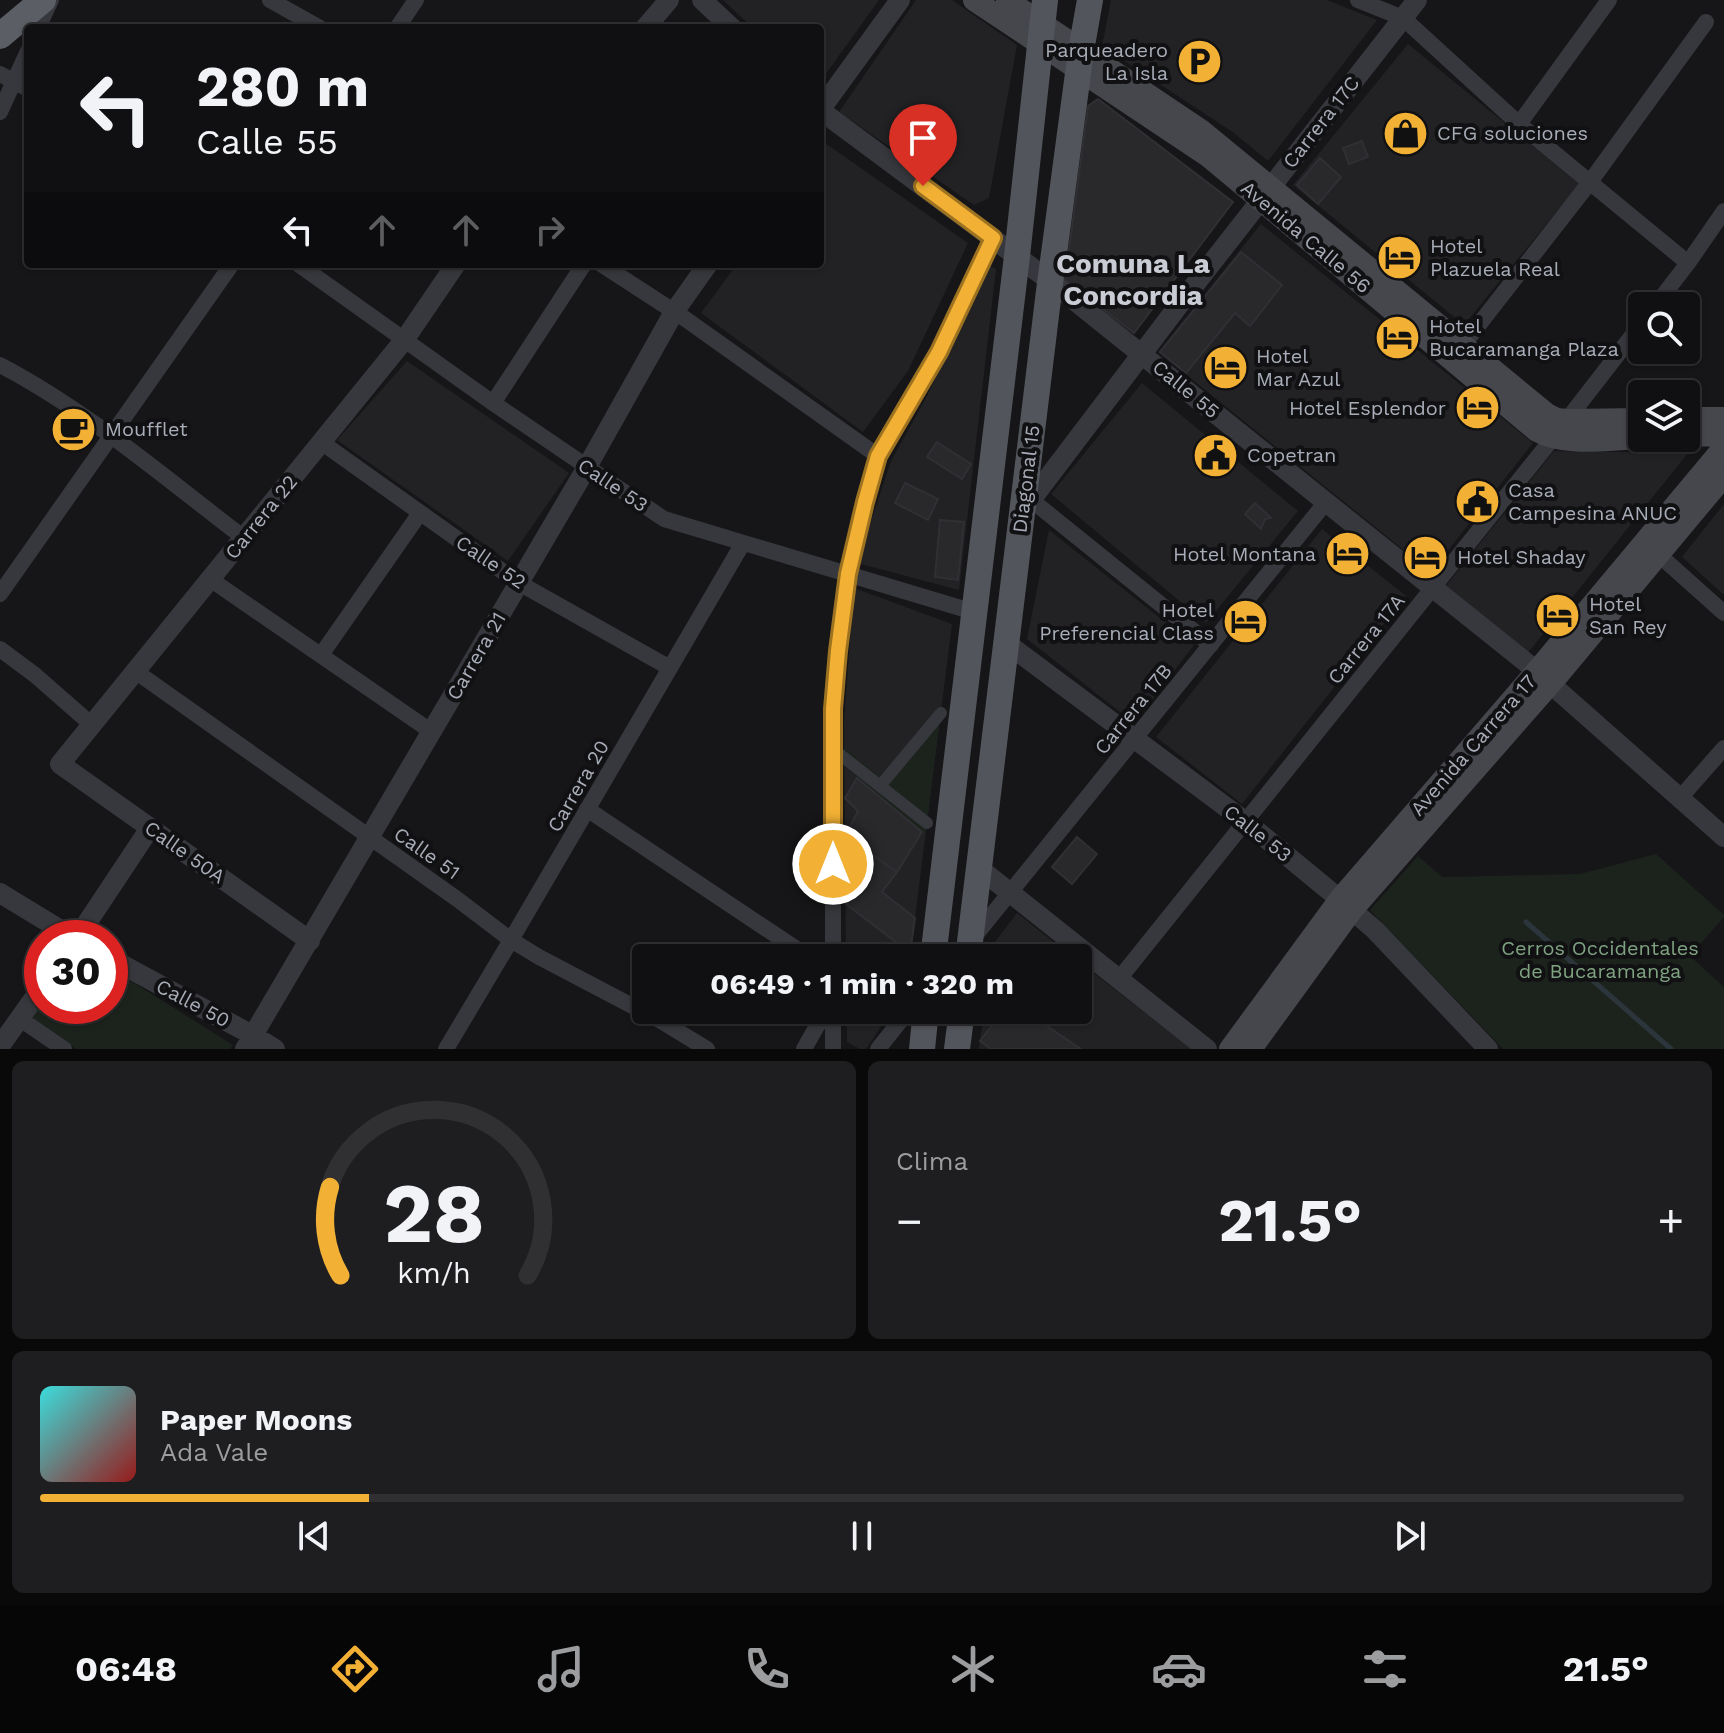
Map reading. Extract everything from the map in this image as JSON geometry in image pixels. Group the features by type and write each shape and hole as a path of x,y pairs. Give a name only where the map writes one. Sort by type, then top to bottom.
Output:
{"highway":[{"path":"0,36 43,0"}],"main road":[{"name":"Avenida Calle 56","path":"974,0 1042,23"},
{"name":"Avenida Calle 56","path":"1007,0 1042,23 1080,60 1191,143 1266,193 1463,345 1557,419 1560,429 1574,440 1628,438"},
{"name":"Diagonal 15","path":"970,944 1005,642 1026,502 1050,281 1090,0"},
{"name":"Diagonal 15","path":"935,944 1042,23"},
{"name":"Avenida Calle 56","path":"1266,193 1537,431 1628,421"},
{"path":"1700,418 1724,418"},
{"path":"1700,436 1724,435"},
{"name":"Avenida Carrera 17","path":"1544,677 1724,447"},
{"name":"Avenida Carrera 17","path":"1230,1049 1346,905 1724,476"},
{"name":"Avenida Carrera 17","path":"1251,1049 1346,905"},
{"path":"922,1049 925,1024"},
{"path":"957,1049 960,1024"}],"street":[{"path":"40,24 51,0"},
{"path":"270,0 313,24"},
{"path":"400,24 416,0"},
{"path":"648,24 669,0"},
{"path":"702,0 728,24"},
{"path":"824,104 900,0"},
{"path":"1358,0 1403,18 1519,124 1688,263"},
{"name":"Carrera 17C","path":"1026,502 1417,0"},
{"path":"1519,124 1609,0"},
{"path":"1463,345 1590,182 1706,22"},
{"path":"0,112 24,60"},
{"name":"Calle 55","path":"824,113 1050,281 1544,677 1724,837"},
{"path":"1666,292 1724,211"},
{"path":"833,944 833,749 838,651 848,574 878,456 939,352 993,238"},
{"path":"0,594 229,268"},
{"name":"Calle 53","path":"304,268 493,403 664,519 974,612"},
{"name":"Carrera 22","path":"60,764 405,339 453,268"},
{"path":"493,403 581,268"},
{"path":"607,268 878,456"},
{"name":"Carrera 21","path":"250,1042 587,467 674,312 705,268"},
{"name":"Carrera 17A","path":"1119,979 1628,341"},
{"path":"0,365 52,395 111,436 244,538"},
{"name":"Calle 52","path":"321,442 519,583 670,668"},
{"path":"1026,502 1211,645"},
{"name":"Carrera 17B","path":"973,944 1010,892 1326,502"},
{"path":"321,655 420,513"},
{"name":"Carrera 20","path":"446,1049 743,543"},
{"path":"1658,554 1724,613"},
{"path":"210,579 432,732"},
{"name":"Calle 53","path":"1005,642 1246,822 1346,905 1375,930 1488,1049"},
{"path":"0,649 92,725"},
{"name":"Calle 51","path":"135,671 511,940 707,1049"},
{"path":"880,786 941,713"},
{"path":"1680,798 1724,748"},
{"path":"833,749 927,823"},
{"name":"Calle 50A","path":"60,764 310,941"},
{"path":"587,809 789,944"},
{"path":"88,920 150,828"},
{"path":"979,868 1207,1049"},
{"path":"0,893 46,920"},
{"name":"Calle 50","path":"128,969 250,1042 275,1049"},
{"path":"0,1046 24,1013"},
{"path":"20,1019 64,1049"},
{"path":"804,1049 818,1024"},
{"path":"833,1024 833,1049"},
{"path":"878,1049 898,1024"}],"shaded area":[{"path":"723,0 879,0 824,76 824,24 749,24"},
{"path":"916,0 952,0 1017,45 989,198 974,205 839,112"},
{"name":"Parqueadero La Isla","path":"1111,0 1327,0 1377,20 1268,161 1234,133 1102,46"},
{"path":"1408,44 1579,184 1464,325 1293,185"},
{"path":"824,144 968,243 908,371 863,432 701,313 734,268 824,268"},
{"path":"1261,224 1533,443 1431,572 1158,352"},
{"path":"988,265 996,269 959,590 857,563 891,461 926,398"},
{"path":"407,361 569,473 508,561 337,440"},
{"path":"1142,383 1298,511 1206,623 1051,494"},
{"path":"1554,451 1688,453 1527,654 1445,587"},
{"path":"1724,504 1724,595 1682,557"},
{"path":"1322,529 1406,596 1242,804 1156,737"},
{"path":"1049,530 1194,645 1134,723 1027,639"},
{"path":"854,588 952,624 912,944 846,944 844,720"},
{"path":"1017,913 1056,944 994,944"},
{"path":"1092,972 1192,1049 979,1049 982,1024 1092,1024"},
{"path":"847,1024 883,1024 866,1049 847,1042"}],"green space":[{"path":"941,708 926,832 922,832 844,766 844,747 880,777"},
{"name":"Cerros Occidentales de Bucaramanga","path":"1656,854 1724,915 1690,956 1724,987 1724,1049 1503,1049 1370,910 1418,856 1442,877 1580,874"},
{"path":"128,979 233,1045 230,1049 76,1049 36,1024 128,1024"}],"building":[{"path":"1098,99 1233,202 1134,333 1065,280 1088,106"},
{"path":"1362,141 1368,157 1349,164 1343,148"},
{"path":"1320,158 1341,177 1318,204 1297,185"},
{"path":"1241,252 1282,285 1250,326 1235,313 1186,373 1160,352"},
{"path":"937,442 971,464 962,479 927,457"},
{"path":"905,483 938,499 928,520 895,503"},
{"path":"1255,503 1271,518 1265,519 1261,529 1245,514"},
{"path":"940,520 964,522 958,580 935,577"},
{"path":"857,778 922,832 897,872 845,836 858,811 845,798"},
{"path":"845,836 897,872 882,892 915,918 911,944 898,944 846,904"},
{"path":"1077,837 1097,854 1072,884 1052,867"},
{"path":"993,1024 1044,1024 1081,1049 991,1049 980,1041"}],"waterway":[{"path":"1526,922 1671,1049"}],"place":[{"name":"Parqueadero La Isla","path":"1199,61"},
{"name":"CFG soluciones","path":"1406,133"},
{"name":"Hotel Plazuela Real","path":"1399,258"},
{"name":"Hotel Bucaramanga Plaza","path":"1398,337"},
{"name":"Hotel Mar Azul","path":"1225,367"},
{"name":"Hotel Esplendor","path":"1477,408"},
{"name":"Moufflet","path":"74,429"},
{"name":"Copetran","path":"1216,455"},
{"name":"Casa Campesina ANUC","path":"1477,502"},
{"name":"Hotel Montana","path":"1347,554"},
{"name":"Hotel Shaday","path":"1426,557"},
{"name":"Hotel San Rey","path":"1558,616"},
{"name":"Hotel Preferencial Class","path":"1245,622"}],"district":[{"name":"Comuna La Concordia","path":"1133,279"}],"route":[{"path":"833,864 833,709 838,651 848,574 865,502 878,456 939,352 993,238 923,186"}]}
